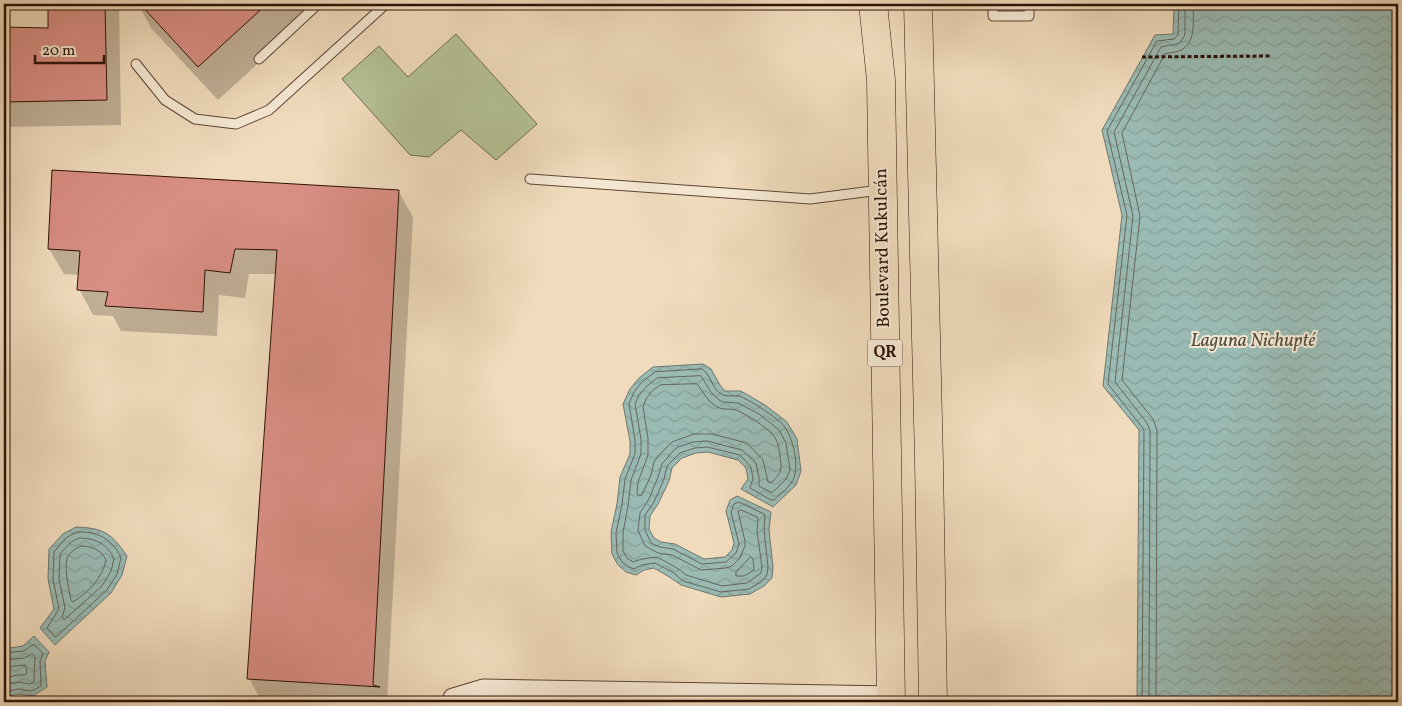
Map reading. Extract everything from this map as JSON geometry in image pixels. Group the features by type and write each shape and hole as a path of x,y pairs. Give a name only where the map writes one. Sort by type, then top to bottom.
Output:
{"main road":[{"name":"Boulevard Kukulcán","path":"874,4 881,80 891,699"},
{"name":"QR","path":"918,4 933,702"}],"street":[{"path":"452,702 453,698 483,689 891,699"}],"lane":[{"path":"259,59 318,4"},
{"path":"136,64 164,100 195,119 236,124 269,110 386,4"},
{"path":"993,4 994,16 1029,16 1029,4"},
{"path":"530,179 810,199 882,190"}],"path":[{"path":"1142,57 1272,56"}],"green space":[{"path":"456,34 537,124 496,160 461,130 429,157 410,155 342,79 379,46 408,77"}],"water":[{"name":"Laguna Nichupté","path":"1174,4 1398,4 1398,702 1137,702 1139,430 1103,386 1122,215 1102,130 1155,35 1173,34"},
{"path":"703,364 711,369 725,391 741,391 765,405 787,422 797,439 801,471 796,485 773,507 741,489 748,479 746,468 738,460 708,452 696,453 682,458 672,468 669,481 650,516 649,529 654,538 661,542 675,544 704,559 725,557 732,550 734,543 726,511 730,500 737,496 771,512 769,530 773,567 772,578 764,586 750,594 721,597 681,585 654,568 644,570 636,575 626,572 618,565 612,554 611,532 620,477 630,454 630,441 623,404 630,389 639,378 653,367"},
{"path":"76,527 94,529 106,533 127,556 122,575 111,593 55,645 40,628 54,609 48,579 49,549 63,534"},
{"path":"34,636 49,652 45,661 47,687 33,696 19,694 4,697 4,649 23,646"}],"building":[{"path":"48,4 105,4 107,100 4,102 4,27 48,28"},
{"path":"140,4 267,4 198,67"},
{"path":"52,170 399,190 373,685 380,687 247,679 277,250 235,249 230,273 205,270 203,312 105,306 108,292 77,290 80,251 48,249"}]}
